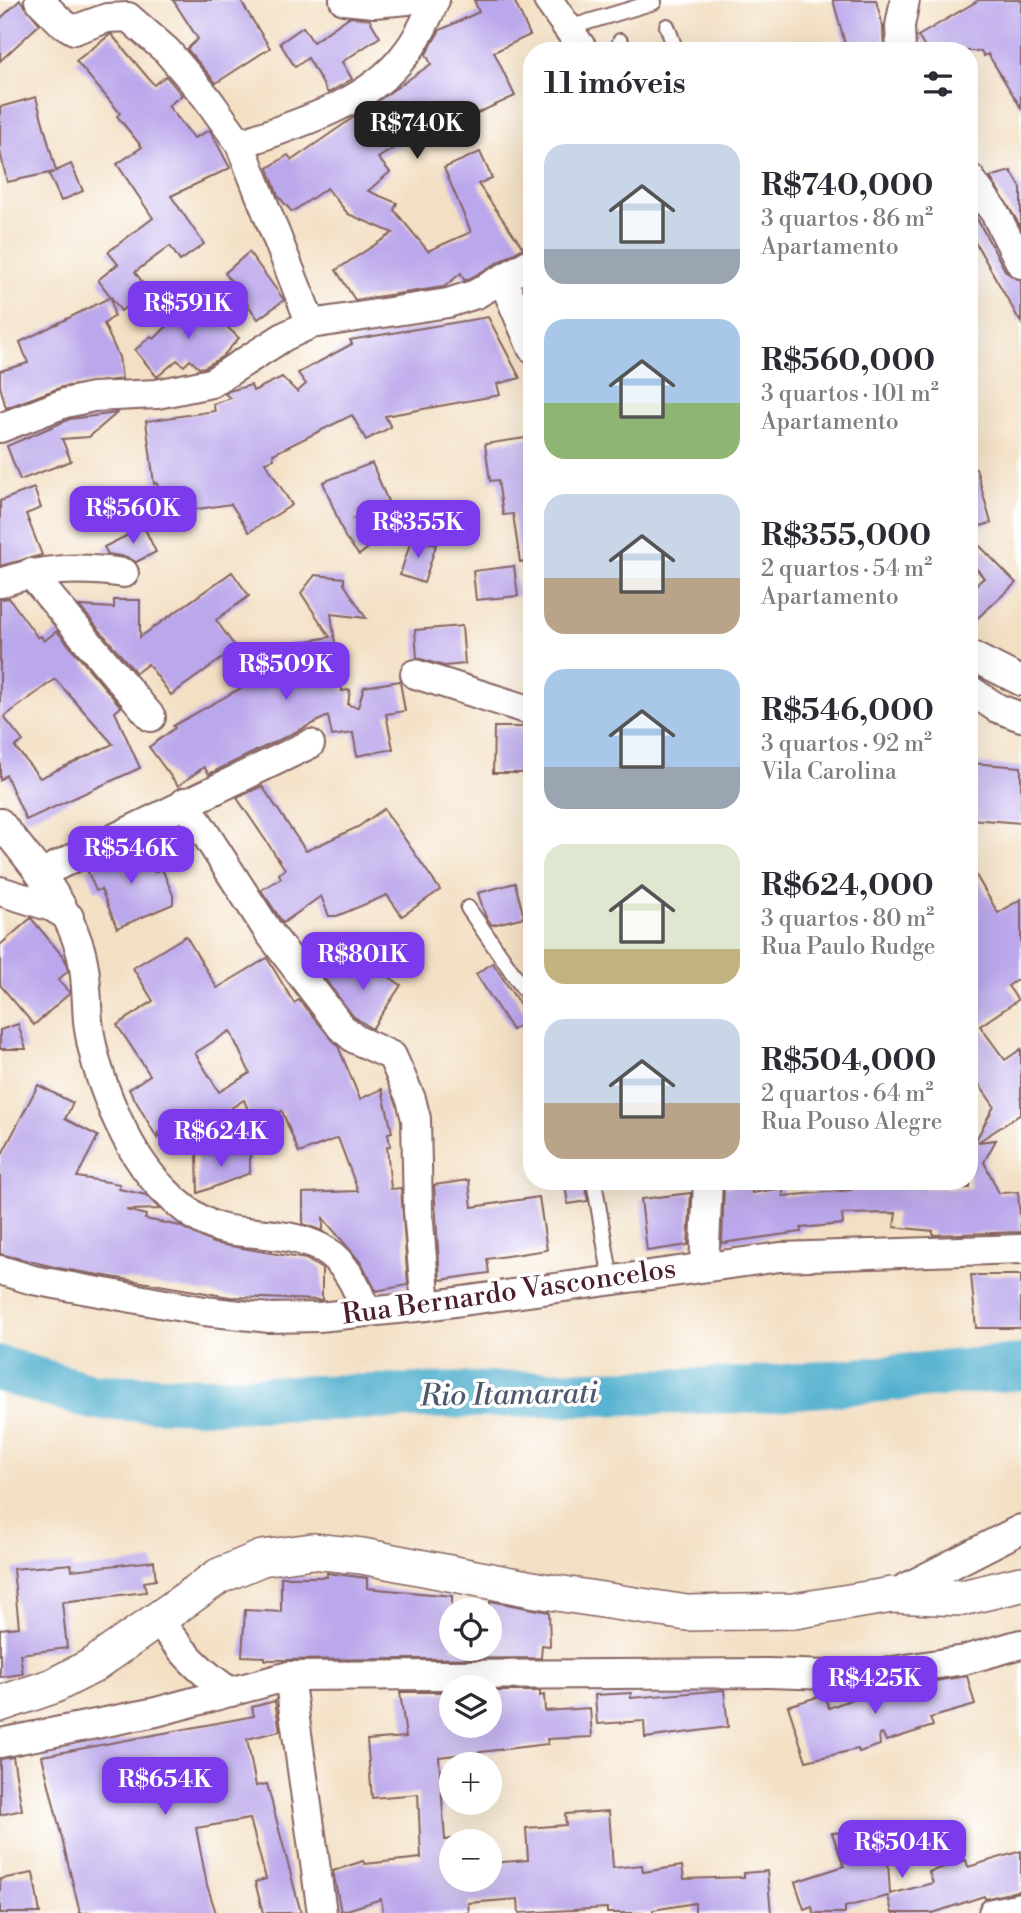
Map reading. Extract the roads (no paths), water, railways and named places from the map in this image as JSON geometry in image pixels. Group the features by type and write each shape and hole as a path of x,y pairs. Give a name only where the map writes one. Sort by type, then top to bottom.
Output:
{"street":[{"path":"39,0 62,23 74,30 107,18 128,17 167,51 208,98 240,144 311,324"},
{"path":"344,0 374,3 408,0"},
{"path":"240,144 328,110 369,87 403,58 435,0"},
{"path":"548,0 578,42"},
{"path":"901,42 900,26 905,0"},
{"path":"978,189 995,213 1021,264"},
{"path":"0,428 65,403 93,397 157,394 211,383 285,336 311,324 448,303 503,280 523,268"},
{"path":"503,280 523,327"},
{"path":"0,583 30,573 92,569 124,573"},
{"path":"30,573 151,717"},
{"path":"978,659 1021,681"},
{"path":"415,674 523,708"},
{"path":"978,695 997,708 1021,717"},
{"path":"40,874 310,744"},
{"path":"185,803 268,931 341,1027 355,1039 392,1056 404,1080 416,1119 418,1211 426,1306"},
{"path":"0,823 69,917 79,945 86,978 88,1024 96,1060 108,1097 142,1163 162,1188 184,1208 215,1227 293,1237 320,1245 342,1263 351,1275 366,1312"},
{"path":"0,891 52,907 69,917"},
{"path":"704,1266 708,1190"},
{"name":"Rua Bernardo Vasconcelos","path":"0,1270 33,1280 204,1311 269,1318 426,1306 704,1266 852,1253 1021,1249"},
{"path":"892,1595 1021,1529"},
{"path":"0,1704 53,1686 92,1666 219,1576 262,1558 312,1551 362,1556 537,1590 687,1613 771,1612 892,1595 962,1598 1021,1584"},
{"path":"158,1620 188,1659 208,1678 231,1692"},
{"path":"0,1743 156,1712 289,1676 768,1673 861,1676 964,1660 1021,1644"},
{"path":"289,1676 322,1913"},
{"path":"993,1913 1021,1907"}],"lane":[{"path":"568,28 654,2"},
{"path":"667,26 673,42"},
{"path":"468,908 523,988"},
{"path":"596,1190 611,1280"}],"waterway":[{"name":"Rio Itamarati","path":"0,1369 93,1397 210,1400 752,1390 1021,1367"}]}
